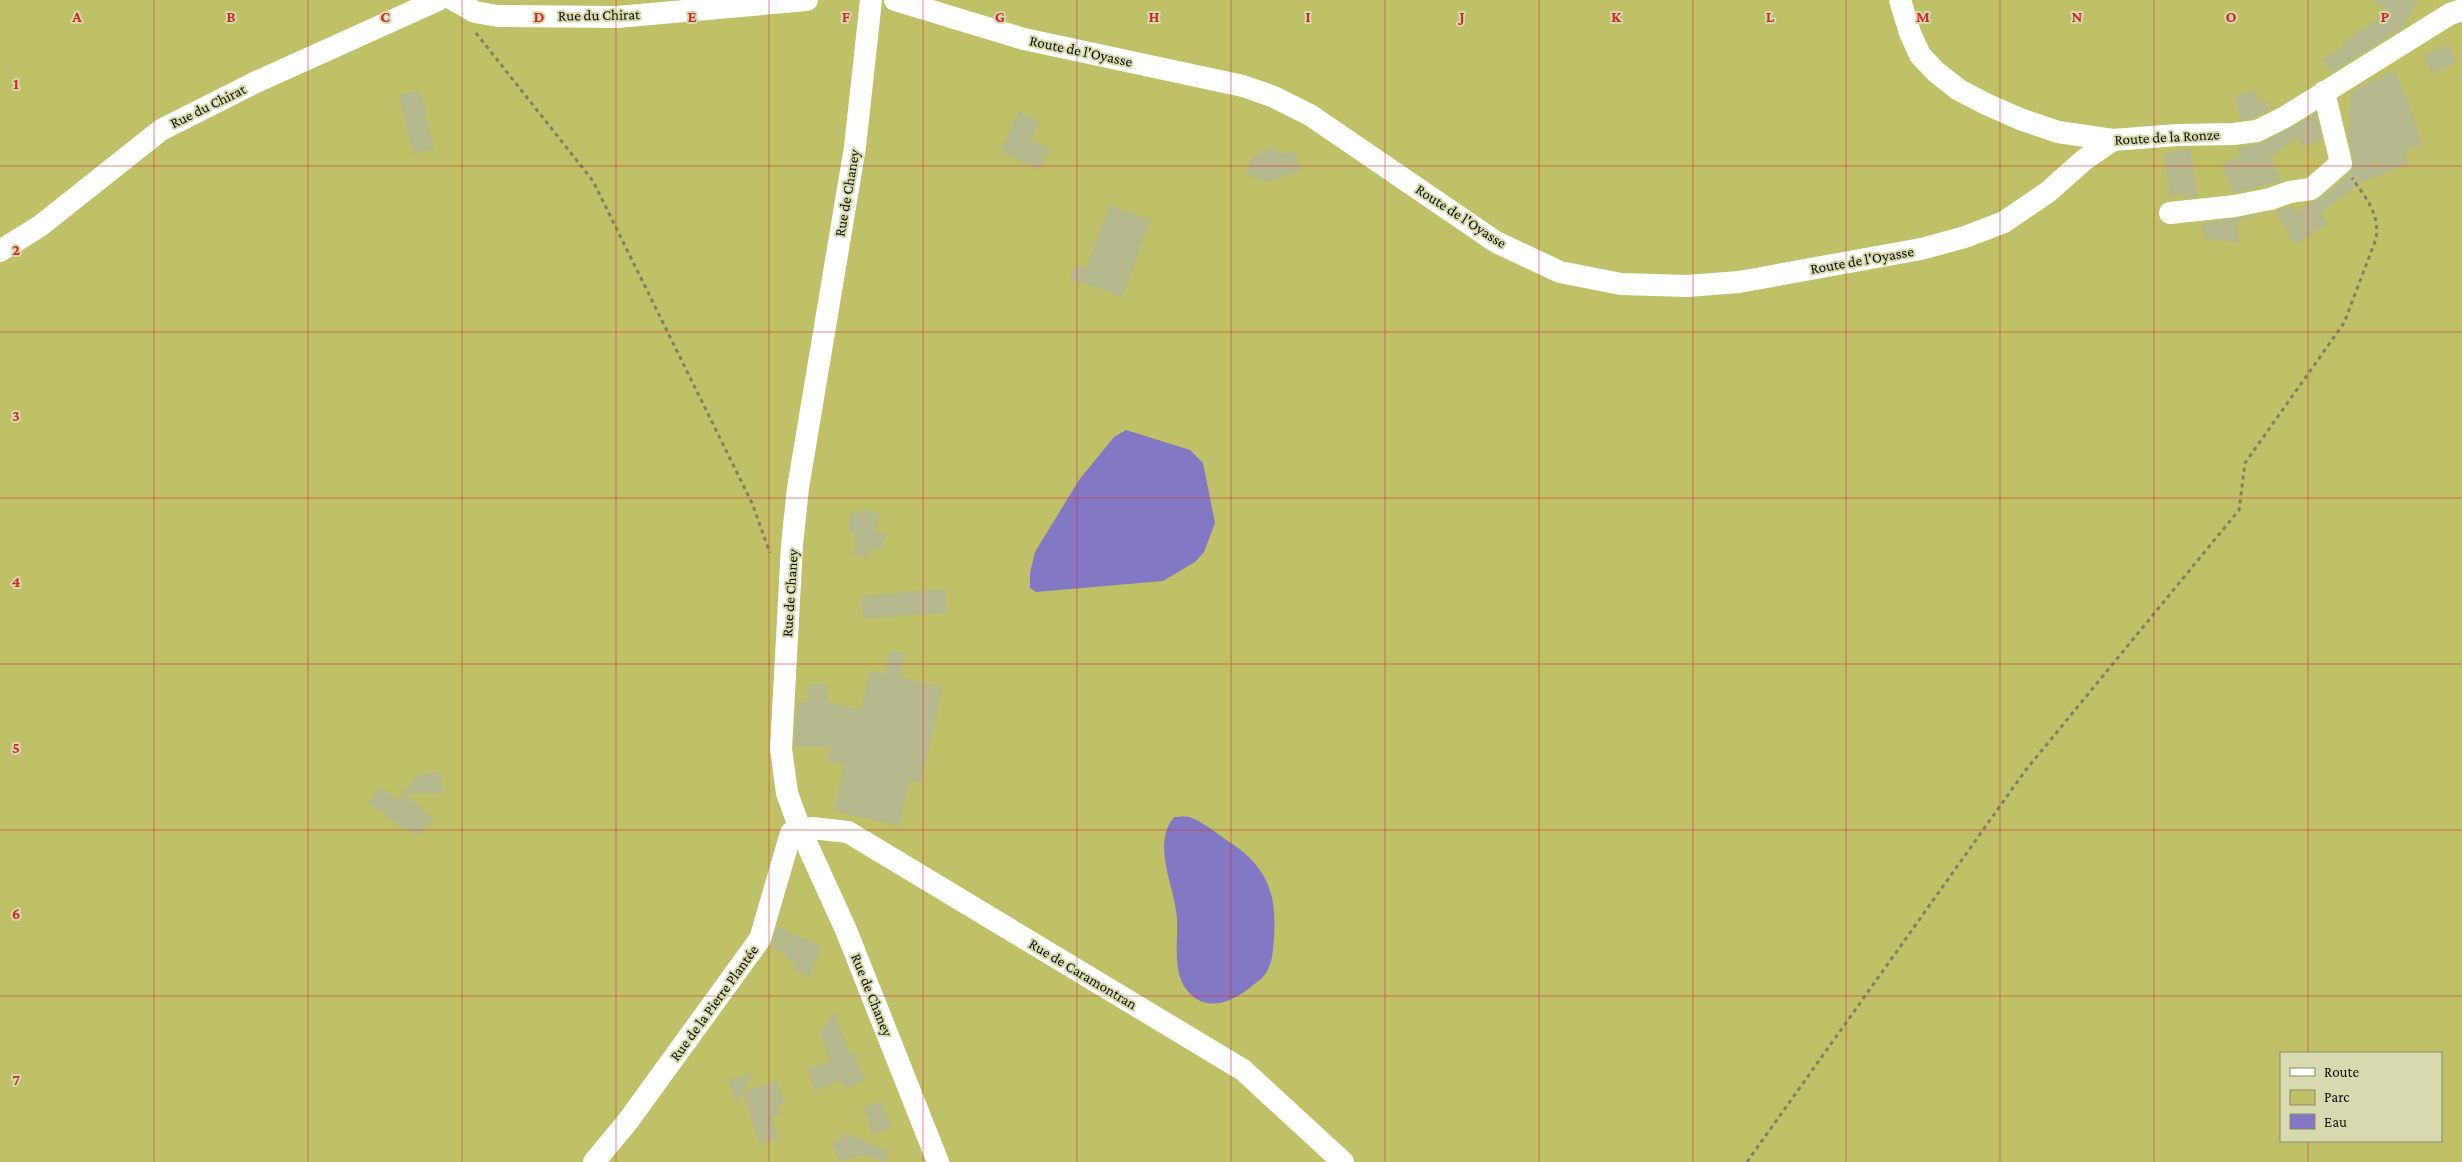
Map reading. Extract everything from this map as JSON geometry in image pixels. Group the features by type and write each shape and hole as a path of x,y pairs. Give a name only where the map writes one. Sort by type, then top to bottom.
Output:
{"street":[{"name":"Rue du Chirat","path":"0,250 40,226 161,130 254,83 438,0"},
{"name":"Rue du Chirat","path":"454,0 475,12 498,16 616,17 807,0"},
{"name":"Rue de Chaney","path":"871,0 856,147 800,478 792,545 781,749 787,793 800,829 846,930 938,1162"},
{"name":"Route de l'Oyasse","path":"895,0 936,5 1024,39 1243,86 1274,97 1310,114 1496,242 1560,272 1621,284 1687,286 1739,282 1921,249 1965,238 2004,222 2041,197 2084,160 2113,140"},
{"name":"Route de la Ronze","path":"1900,0 1910,33 1920,54 1936,72 1959,90 2020,119 2058,132 2113,140 2257,131 2324,92 2454,8"},
{"path":"2170,213 2235,206 2270,199 2290,192 2311,189 2341,162 2324,92"},
{"name":"Rue de Caramontran","path":"800,829 812,828 848,832 1242,1070 1343,1162"},
{"name":"Rue de la Pierre Plantée","path":"594,1162 628,1121 760,939 790,833 800,829"}],"path":[{"path":"473,30 593,181 752,503 772,558"},
{"path":"1747,1162 2025,771 2239,510 2245,463 2344,323 2376,239 2378,225 2372,207 2341,162"}],"green space":[{"path":"0,0 2462,0 2462,1162 0,1162"}],"water":[{"path":"1126,430 1190,450 1203,463 1215,523 1204,552 1195,562 1163,581 1036,592 1030,588 1030,573 1035,552 1079,480 1114,437"},
{"path":"1174,817 1187,817 1199,821 1243,852 1261,872 1271,895 1274,908 1274,937 1270,965 1263,977 1252,986 1226,1001 1208,1003 1199,1001 1184,986 1178,971 1177,919 1164,853 1167,828"}],"building":[{"path":"2371,0 2418,0 2403,28 2330,73 2322,59 2344,46 2342,43 2389,11"},
{"path":"2448,44 2456,63 2432,74 2423,56"},
{"path":"2394,70 2408,101 2423,144 2405,151 2409,165 2362,182 2326,209 2321,214 2328,223 2295,245 2275,211 2293,205 2297,213 2309,203 2320,199 2350,173 2354,160 2348,137 2350,94 2363,85"},
{"path":"420,90 434,149 413,154 399,95"},
{"path":"2255,90 2259,103 2266,101 2269,110 2253,118 2241,120 2234,97"},
{"path":"1018,112 1040,121 1031,140 1050,149 1040,170 1001,152"},
{"path":"2316,113 2322,139 2304,148 2297,137 2270,158 2281,181 2233,193 2222,164 2241,156 2237,147 2263,143"},
{"path":"1269,146 1283,154 1294,150 1301,171 1265,182 1245,173 1254,155 1258,156 1261,149 1266,151"},
{"path":"2190,149 2198,197 2183,198 2183,195 2170,197 2164,153"},
{"path":"1109,205 1151,220 1122,297 1070,279 1075,264 1086,268"},
{"path":"2260,214 2237,222 2240,243 2204,238 2202,223"},
{"path":"862,508 880,514 875,531 886,534 881,550 871,547 867,558 853,554 856,543 853,542 855,533 847,530 852,512 861,514"},
{"path":"945,589 947,612 863,619 861,596"},
{"path":"890,650 905,653 900,677 943,687 921,783 910,780 899,826 834,811 844,765 827,761 830,747 794,747 797,702 808,702 808,684 828,684 828,702 861,710 870,670 884,674"},
{"path":"441,772 443,793 405,794 433,818 418,836 407,828 405,830 368,802 381,786 397,800 419,774"},
{"path":"777,926 822,947 809,977 793,970 796,963 786,959 787,955 770,947"},
{"path":"834,1011 850,1054 854,1052 865,1081 844,1089 841,1081 815,1091 807,1069 830,1061 820,1032"},
{"path":"753,1072 736,1104 728,1081"},
{"path":"777,1080 785,1105 777,1107 780,1115 772,1118 779,1139 760,1145 742,1092"},
{"path":"881,1101 892,1127 873,1135 863,1108"},
{"path":"844,1132 889,1151 884,1162 863,1155 839,1162 832,1143 840,1140"}]}
